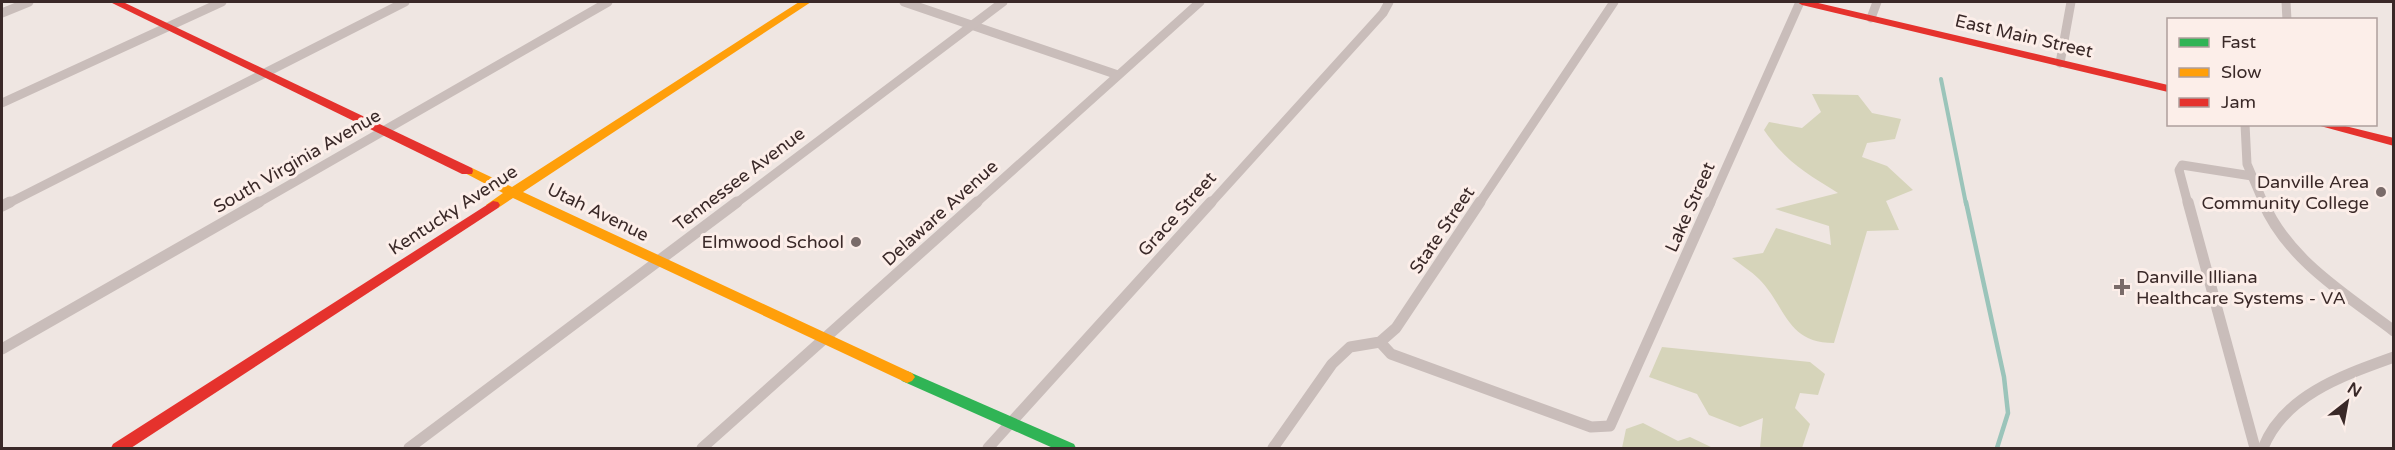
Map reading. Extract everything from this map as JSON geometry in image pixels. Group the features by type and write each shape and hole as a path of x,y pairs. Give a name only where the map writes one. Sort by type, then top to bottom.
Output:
{"street":[{"path":"2,13 29,2"},
{"name":"Utah Avenue","path":"115,2 386,129 823,341 1068,448"},
{"path":"2,103 222,2"},
{"path":"2,206 405,2"},
{"name":"South Virginia Avenue","path":"2,348 608,2"},
{"name":"Kentucky Avenue","path":"119,448 806,2"},
{"path":"904,2 1118,75"},
{"name":"Tennessee Avenue","path":"410,448 1003,2"},
{"name":"Delaware Avenue","path":"702,448 1200,2"},
{"name":"Grace Street","path":"988,448 1383,13 1389,2"},
{"name":"State Street","path":"1380,342 1396,328 1614,2"},
{"name":"Lake Street","path":"1380,342 1391,354 1591,427 1610,426 1801,2"},
{"name":"East Main Street","path":"1801,2 2167,88"},
{"path":"1871,18 1877,2"},
{"path":"2060,63 2071,2"},
{"path":"2286,2 2287,18"},
{"path":"2245,126 2247,164 2271,220 2296,254 2349,299 2394,331"},
{"path":"2327,126 2394,142"},
{"path":"2252,176 2192,165 2182,165 2180,170 2255,448"},
{"path":"1273,448 1338,358 1350,347 1380,342"},
{"path":"2263,448 2274,424 2303,398 2358,370 2394,357"}],"shaded area":[{"path":"1812,94 1858,95 1872,113 1901,119 1895,139 1867,143 1862,157 1887,166 1913,190 1886,201 1899,230 1867,231 1834,343 1806,337 1796,330 1759,279 1732,258 1763,253 1776,228 1831,245 1829,226 1775,209 1838,193 1806,173 1789,159 1764,130 1769,122 1802,128 1821,112"},
{"path":"1662,347 1810,362 1825,374 1818,395 1800,393 1795,408 1810,424 1802,448 1760,448 1763,418 1740,427 1709,415 1697,394 1649,377"},
{"path":"1643,423 1678,441 1690,437 1713,448 1622,448 1626,429"}],"waterway":[{"path":"1941,79 1966,204"},
{"path":"1966,202 2004,377 2008,413 1997,448"}],"traffic: fast":[{"path":"907,377 1068,448"}],"traffic: slow":[{"path":"493,205 806,2"},
{"path":"467,171 907,377"}],"traffic: jam":[{"path":"115,2 467,171"},
{"path":"1802,2 2167,89"},
{"path":"2327,126 2394,142"},
{"path":"119,448 493,205"}],"place":[{"name":"Danville Area Community College","path":"2381,192"},
{"name":"Elmwood School","path":"856,242"},
{"name":"Danville Illiana Healthcare Systems - VA","path":"2122,287"}]}
